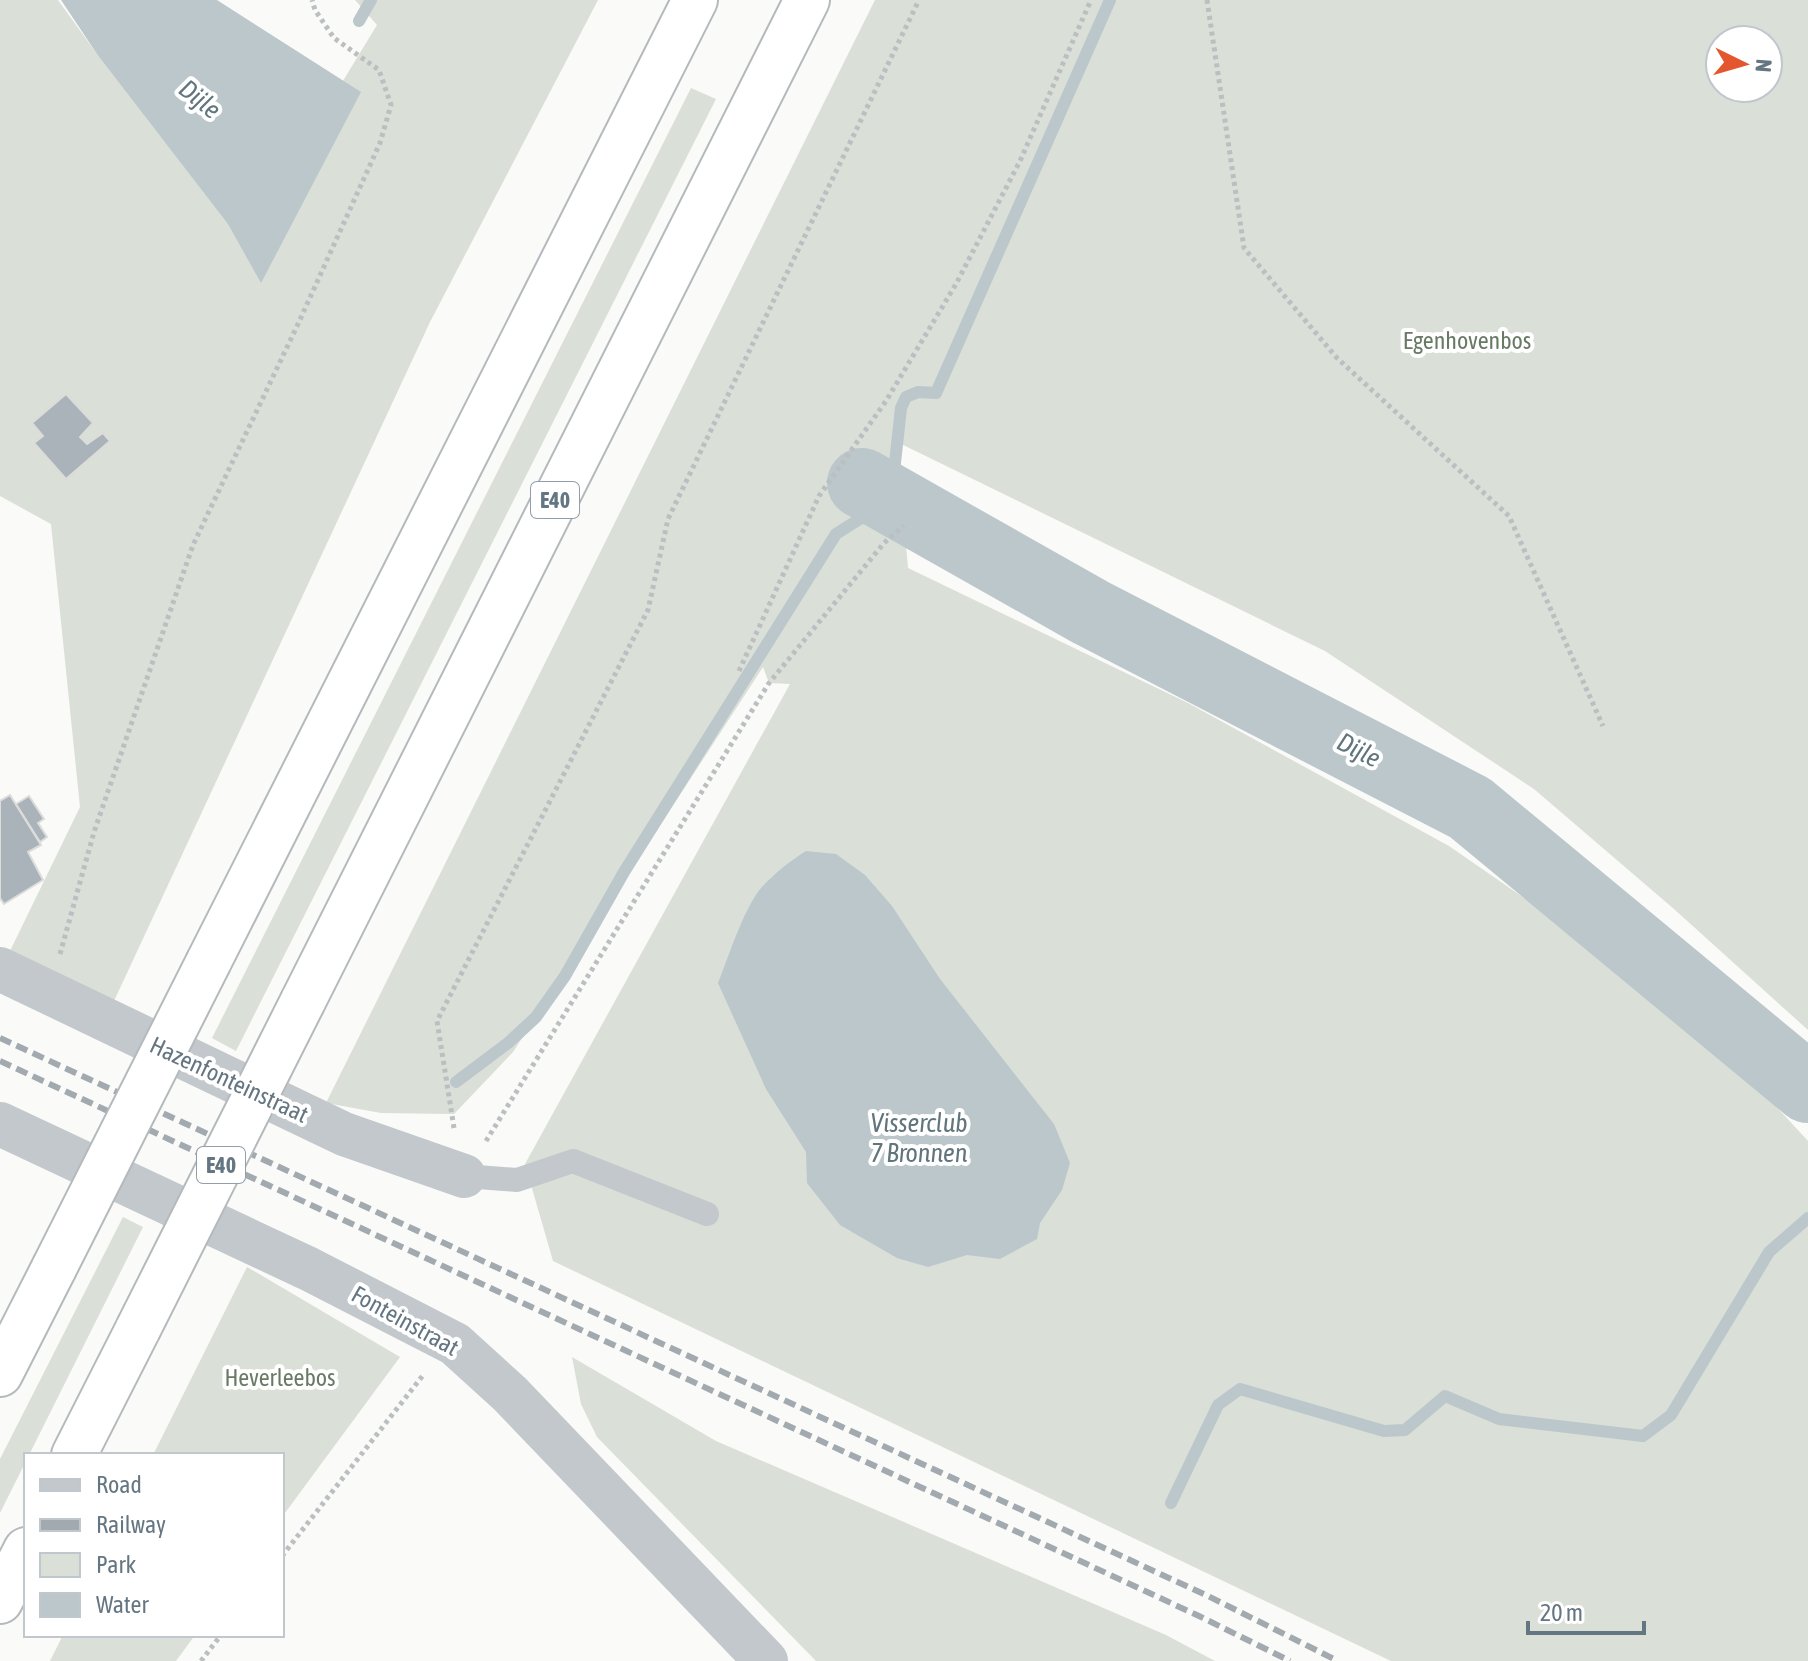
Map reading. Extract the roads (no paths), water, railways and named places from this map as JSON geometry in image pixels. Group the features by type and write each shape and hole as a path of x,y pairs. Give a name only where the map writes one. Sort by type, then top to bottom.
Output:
{"highway":[{"path":"0,1374 695,0"},
{"name":"E40","path":"75,1453 807,0"},
{"path":"0,1601 24,1554"}],"street":[{"name":"Hazenfonteinstraat","path":"0,969 344,1134 464,1176"},
{"name":"Fonteinstraat","path":"0,1124 309,1269 455,1344 510,1394 766,1661"}],"lane":[{"path":"464,1176 517,1180 573,1161 707,1214"}],"water":[{"path":"61,0 217,0 361,92 261,283 228,224 97,54"},
{"name":"Visserclub 7 Bronnen","path":"806,851 836,854 865,875 892,906 940,979 1054,1124 1070,1163 1062,1190 1040,1223 1037,1239 1000,1259 967,1255 928,1267 897,1258 840,1225 807,1183 806,1152 766,1089 718,983 755,896 777,872"}],"waterway":[{"path":"359,21 371,0"},
{"path":"456,1082 508,1043 536,1017 565,976 624,872 836,534 891,499 901,408 906,397 918,392 936,393 1110,0"},
{"name":"Dijle","path":"862,483 1090,612 1470,808 1808,1088"},
{"path":"1171,1503 1218,1405 1240,1389 1384,1431 1405,1430 1445,1396 1499,1419 1643,1436 1671,1415 1769,1252 1808,1218"}],"railway":[{"path":"0,1038 1208,1596 1338,1661"},
{"path":"0,1061 1199,1616 1290,1661"}],"park label":[{"name":"Egenhovenbos","path":"1467,341"},
{"name":"Heverleebos","path":"280,1378"}]}
